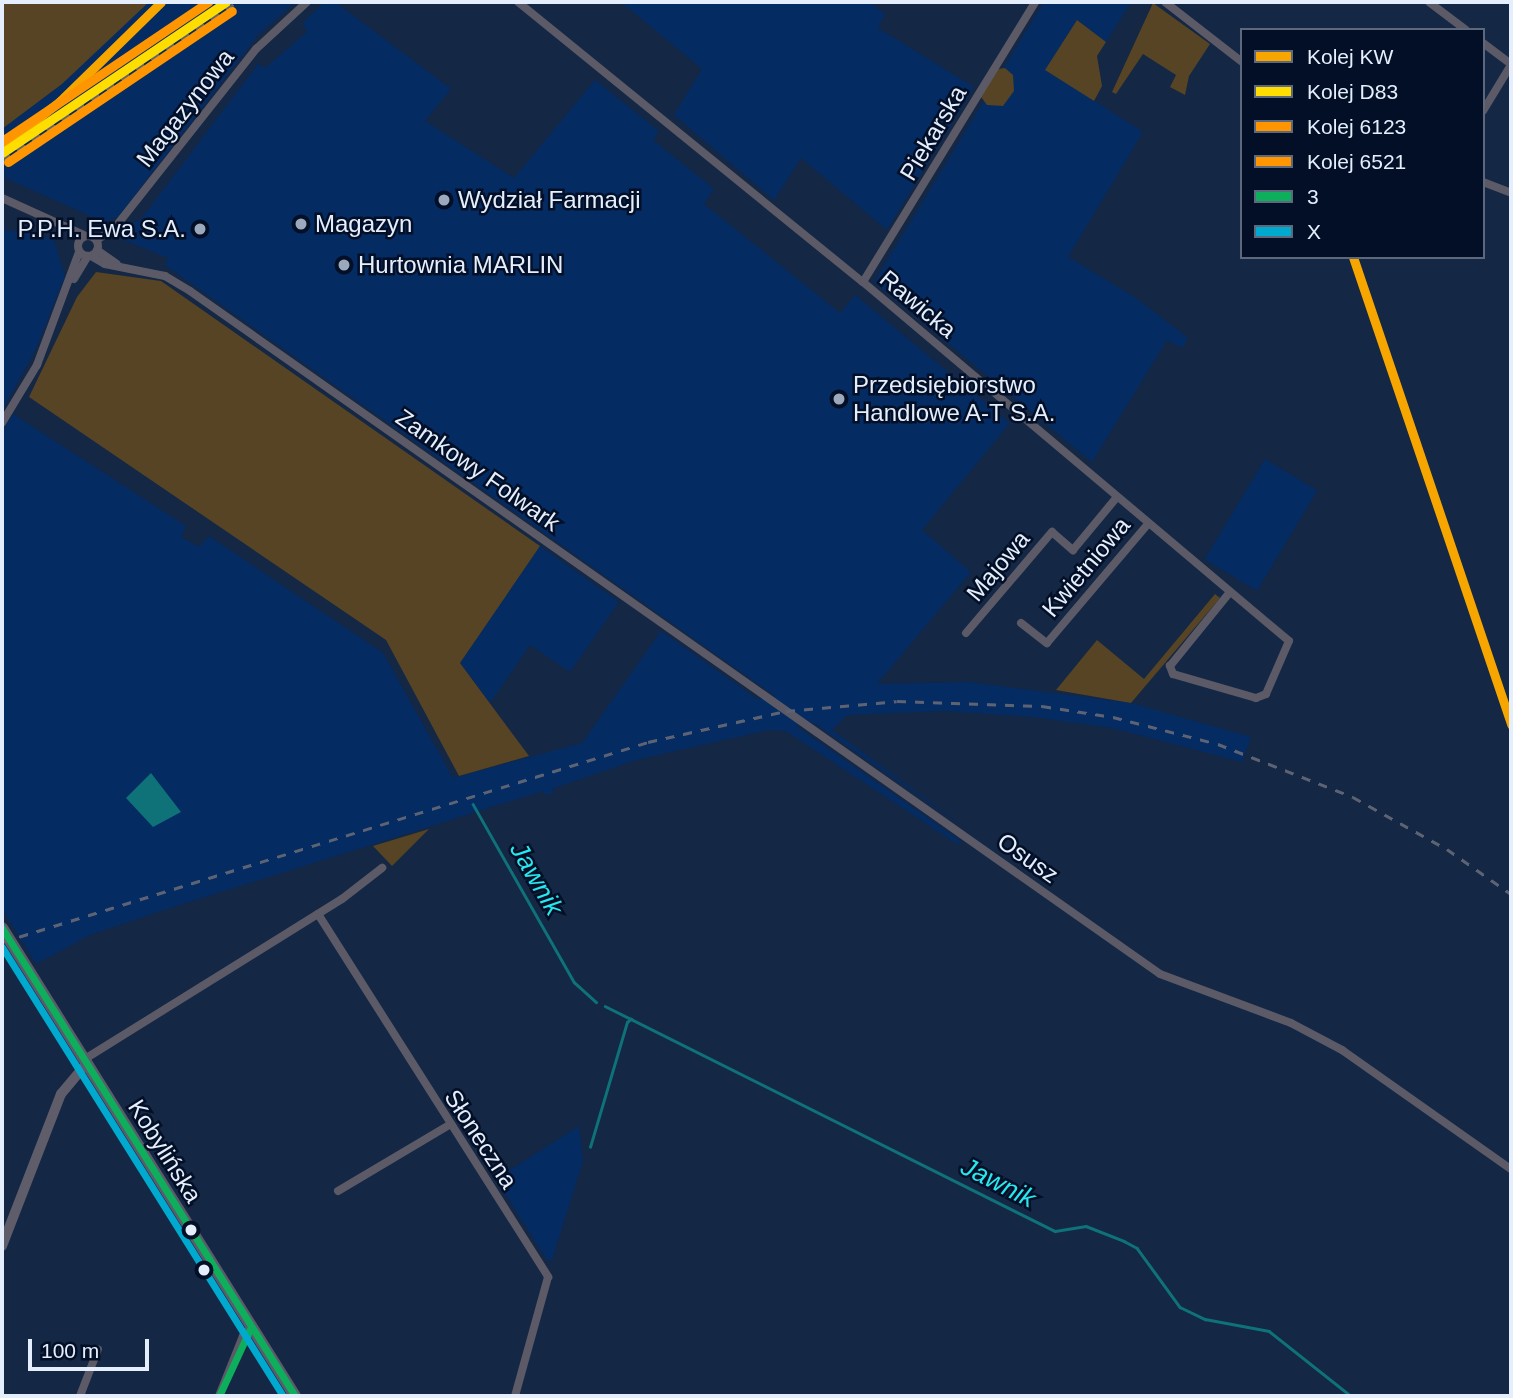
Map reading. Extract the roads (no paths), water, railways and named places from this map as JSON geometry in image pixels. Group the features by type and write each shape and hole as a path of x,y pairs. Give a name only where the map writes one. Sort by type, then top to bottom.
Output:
{"main road":[{"name":"Kobylińska","path":"2,928 295,1396"}],"street":[{"name":"Magazynowa","path":"96,240 113,230 256,49 307,2"},
{"name":"Rawicka","path":"518,2 863,282 1289,641 1266,694 1256,698 1173,674 1170,666 1230,592"},
{"name":"Piekarska","path":"863,282 1035,2"},
{"path":"1164,2 1240,60"},
{"path":"1429,2 1463,28"},
{"path":"1485,45 1511,65 1485,108"},
{"path":"1485,182 1511,193"},
{"path":"2,198 64,223 82,239 89,253"},
{"path":"2,423 29,382 72,281 96,240 82,239"},
{"name":"Zamkowy Folwark","path":"89,253 123,267 165,276 190,291 802,722"},
{"name":"Majowa","path":"966,633 1052,532 1073,550 1117,497"},
{"name":"Kwietniowa","path":"1021,623 1047,643 1148,524"},
{"name":"Osusz","path":"802,722 1160,974 1303,1029 1351,1056 1511,1169"},
{"path":"2,1246 61,1094 86,1064 88,1057 318,914 382,869"},
{"name":"Słoneczna","path":"318,914 449,1125 548,1277 515,1396"},
{"path":"338,1191 449,1125"},
{"path":"219,1396 243,1335 251,1327"},
{"path":"80,1396 98,1349"}],"waterway":[{"name":"Jawnik","path":"473,804 574,982 596,1002"},
{"name":"Jawnik","path":"605,1006 1055,1231 1086,1226 1124,1241 1137,1248 1180,1307 1205,1319 1269,1331 1351,1396"},
{"path":"590,1147 627,1022 631,1019"}],"railway":[{"path":"2,160 237,2"},
{"path":"2,942 648,742 786,711 897,701 1042,706 1113,717 1218,744 1353,797 1447,849 1511,894"}],"rail line":[{"name":"KW","path":"2,147 60,101 161,2"},
{"name":"6521","path":"2,141 208,2"},
{"name":"D83","path":"2,153 226,2"},
{"name":"6123","path":"8,162 232,11"},
{"name":"KW","path":"1354,259 1511,725"}],"place":[{"name":"Wydział Farmacji","path":"444,200"},
{"name":"Magazyn","path":"301,224"},
{"name":"P.P.H. Ewa S.A.","path":"200,229"},
{"name":"Hurtownia MARLIN","path":"344,265"},
{"name":"Przedsiębiorstwo Handlowe A-T S.A.","path":"839,399"}]}
